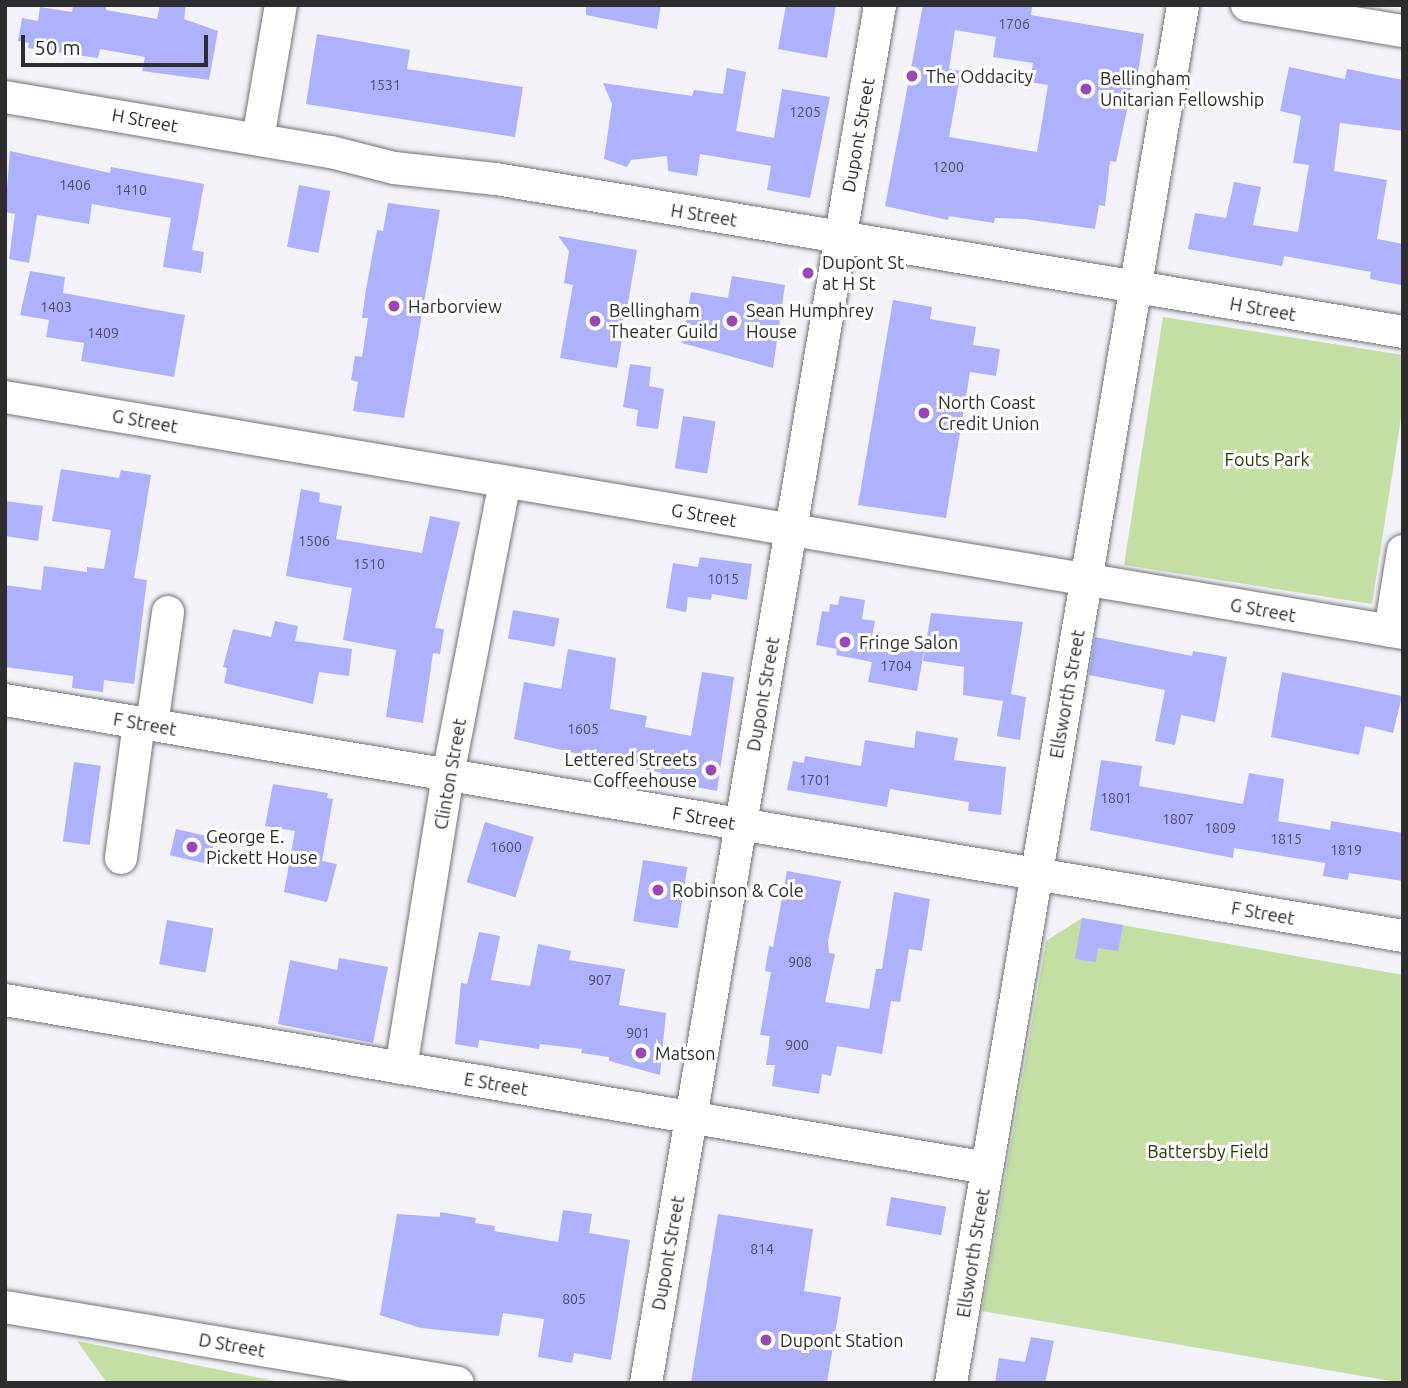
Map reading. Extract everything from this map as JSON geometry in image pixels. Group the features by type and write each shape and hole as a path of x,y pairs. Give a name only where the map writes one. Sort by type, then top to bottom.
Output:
{"street":[{"path":"258,139 281,5"},
{"name":"Dupont Street","path":"646,1383 880,5"},
{"name":"Ellsworth Street","path":"951,1383 1183,5"},
{"path":"1247,5 1403,31"},
{"name":"H Street","path":"5,97 258,139 394,168 496,179 1403,332"},
{"name":"G Street","path":"5,397 1396,632"},
{"name":"Clinton Street","path":"401,1068 448,775 505,482"},
{"path":"1396,632 1403,551"},
{"path":"121,858 168,612"},
{"name":"F Street","path":"5,700 1403,936"},
{"name":"E Street","path":"5,1000 987,1168"},
{"name":"D Street","path":"5,1307 458,1383"}],"green space":[{"name":"Fouts Park","path":"1163,317 1403,355 1403,405 1372,604 1124,565"},
{"name":"Battersby Field","path":"1082,918 1403,975 1403,1383 982,1311 1046,941"},
{"path":"77,1341 285,1383 107,1383"}],"building":[{"path":"73,5 106,5 106,10 157,19 160,5 186,5 184,19 218,31 209,80 142,71 145,57 100,49 98,58 28,48 29,43 18,41 22,18 38,21 40,7 72,12"},
{"path":"586,5 661,5 657,29 586,15"},
{"path":"786,5 836,5 827,58 778,49"},
{"path":"923,5 1017,5 1032,7 1031,15 1144,34 1136,86 1132,86 1116,162 1110,161 1105,206 1099,205 1095,229 1025,219 995,218 994,223 949,216 948,220 885,206","holes":["955,30 996,37 993,57 1033,63 1030,82 1048,85 1037,152 949,137 961,71 949,69"]},
{"path":"317,34 410,50 407,69 523,87 515,137 306,104"},
{"path":"1289,67 1345,79 1347,69 1403,80 1403,131 1340,123 1334,171 1387,180 1377,239 1403,244 1401,285 1370,279 1371,272 1284,256 1282,266 1188,249 1195,213 1226,218 1234,182 1261,187 1253,225 1298,232 1309,165 1293,163 1301,116 1280,111"},
{"path":"727,68 746,72 736,131 774,138 782,89 830,97 810,198 767,190 771,166 700,154 697,176 668,171 667,156 631,160 627,167 604,159 612,104 603,83 692,96 694,90 723,94"},
{"path":"10,151 110,173 111,167 204,184 192,250 204,252 201,273 163,267 171,218 92,204 89,224 37,215 29,263 9,259 15,214 5,212"},
{"path":"299,185 330,191 318,253 287,247"},
{"name":"Harborview","path":"388,203 440,210 404,418 353,411 358,382 351,380 355,356 362,357 368,318 362,318 366,289 377,230 383,231"},
{"name":"Bellingham Theater Guild","path":"558,236 637,250 617,368 560,358 573,285 564,283 569,251"},
{"path":"30,271 65,277 63,293 185,315 174,377 81,361 84,343 46,337 49,320 20,315"},
{"name":"Sean Humphrey House","path":"732,276 785,285 773,368 682,343 691,292 728,298"},
{"path":"893,300 932,307 930,319 976,327 973,345 1000,349 996,376 970,372 946,518 858,505"},
{"path":"630,364 651,367 649,386 664,389 658,429 636,426 638,410 623,407"},
{"path":"683,416 716,421 707,474 675,468"},
{"path":"61,469 119,478 121,470 151,475 134,578 147,580 134,684 104,680 103,692 72,688 73,676 5,667 5,585 41,590 44,566 87,572 87,567 104,569 111,530 52,521"},
{"path":"301,489 320,493 319,502 342,506 336,539 422,553 430,516 460,522 435,628 444,629 440,654 433,653 423,723 386,717 396,650 343,640 352,588 286,576"},
{"path":"5,501 43,506 38,541 5,536"},
{"path":"700,557 752,564 747,600 712,594 711,600 688,597 686,612 666,608 673,563 698,567"},
{"path":"840,596 865,600 862,619 875,621 871,641 924,651 917,691 868,682 872,662 836,655 837,649 816,645 822,611 829,612 830,604 838,605"},
{"path":"513,610 559,618 554,647 508,639"},
{"path":"931,613 1023,622 1011,694 1026,697 1020,740 997,736 1003,701 963,695 964,667 923,661"},
{"path":"275,621 298,626 295,641 352,649 349,676 319,672 313,704 224,683 227,668 223,667 233,629 271,637"},
{"path":"1095,637 1192,656 1193,651 1227,657 1215,722 1181,715 1175,745 1155,741 1165,690 1089,675"},
{"path":"568,649 616,658 610,709 647,716 645,727 691,736 702,672 734,677 717,791 659,780 661,773 514,739 524,682 561,689"},
{"path":"1282,672 1402,696 1393,733 1365,726 1359,755 1271,737"},
{"path":"916,731 958,738 954,760 1006,767 1001,815 968,811 969,802 890,789 887,807 787,790 793,761 804,763 805,756 861,766 865,740 914,748"},
{"path":"1101,760 1142,766 1139,786 1243,804 1249,773 1284,779 1278,821 1330,830 1331,821 1403,833 1403,881 1349,873 1348,880 1323,876 1325,863 1234,848 1233,858 1090,830"},
{"path":"74,762 101,766 90,845 63,841"},
{"path":"273,784 328,793 327,798 333,799 322,861 337,864 327,902 284,892 295,831 265,826"},
{"path":"485,822 534,837 515,897 467,882"},
{"name":"George E. Pickett House","path":"176,829 215,838 209,864 170,855"},
{"path":"643,860 687,867 678,928 633,921"},
{"path":"787,871 841,881 828,941 829,953 835,954 825,1002 869,1009 876,969 882,969 894,892 930,899 922,951 909,949 900,1002 891,1001 882,1054 837,1046 831,1076 822,1074 819,1094 772,1086 775,1065 766,1065 770,1036 760,1035 771,972 765,971 769,946 773,947"},
{"path":"1082,918 1123,925 1118,951 1098,948 1096,962 1075,959"},
{"path":"167,920 213,928 205,972 159,964"},
{"path":"479,932 500,936 491,980 530,986 538,944 571,951 569,960 625,969 619,1005 666,1013 660,1075 609,1061 609,1057 581,1053 582,1049 540,1044 539,1049 479,1040 478,1048 455,1044 461,983 467,984"},
{"path":"339,958 388,967 373,1043 278,1024 290,960 337,970"},
{"path":"891,1197 946,1207 941,1235 886,1226"},
{"path":"563,1210 592,1214 589,1233 630,1240 611,1360 574,1353 572,1363 538,1357 544,1319 503,1313 499,1336 421,1328 380,1315 397,1214 440,1217 440,1212 476,1218 475,1223 495,1226 494,1231 558,1242"},
{"name":"Dupont Station","path":"718,1214 813,1229 804,1291 841,1297 827,1383 691,1383"},
{"path":"1031,1337 1054,1341 1045,1383 995,1383 999,1358 1025,1362"}],"place":[{"name":"The Oddacity","path":"912,76"},
{"name":"Bellingham Unitarian Fellowship","path":"1086,89"},
{"name":"Dupont St at H St","path":"808,273"},
{"name":"Harborview","path":"394,306"},
{"name":"Bellingham Theater Guild","path":"595,321"},
{"name":"Sean Humphrey House","path":"732,321"},
{"name":"North Coast Credit Union","path":"924,413"},
{"name":"Fringe Salon","path":"845,642"},
{"name":"Lettered Streets Coffeehouse","path":"711,770"},
{"name":"George E. Pickett House","path":"192,847"},
{"name":"Robinson & Cole","path":"658,890"},
{"name":"Matson","path":"641,1053"},
{"name":"Dupont Station","path":"766,1340"}]}
